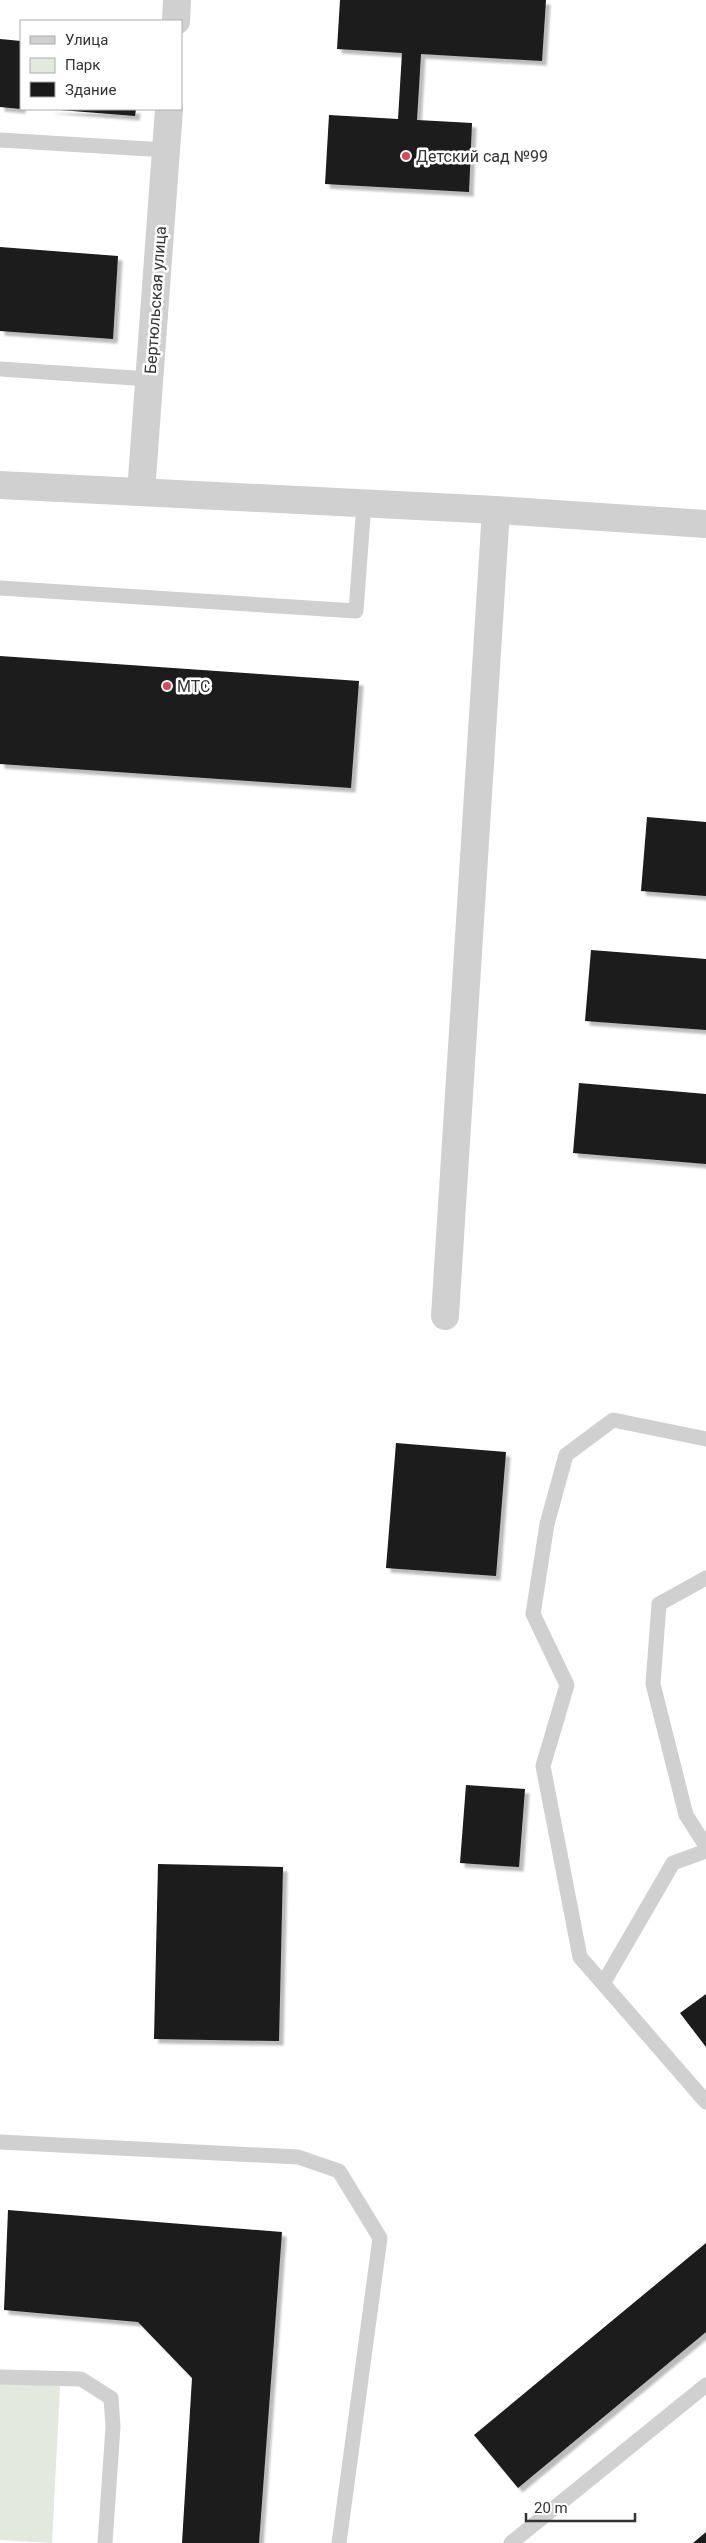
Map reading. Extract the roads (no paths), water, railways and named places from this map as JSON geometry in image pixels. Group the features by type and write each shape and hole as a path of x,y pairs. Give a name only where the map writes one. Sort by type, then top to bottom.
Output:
{"street":[{"path":"176,20 178,0"},
{"name":"Бертюльская улица","path":"141,492 169,110"},
{"path":"0,485 496,510 706,524"},
{"path":"445,1316 496,510"}],"lane":[{"path":"0,140 166,150"},
{"path":"0,369 149,379"},
{"path":"0,588 356,611 364,503"},
{"path":"706,1439 614,1420 566,1456 547,1524 533,1614 567,1685 543,1766 580,1957 604,1982 706,2102"},
{"path":"706,1578 659,1604 654,1684 686,1815 706,1846"},
{"path":"604,1982 673,1863 706,1851"},
{"path":"0,2142 298,2157 338,2171 380,2238 338,2543"},
{"path":"0,2377 81,2379 111,2398 113,2427 105,2543"},
{"path":"511,2543 706,2385"}],"place":[{"name":"Детский сад №99","path":"406,156"},
{"name":"МТС","path":"167,686"}]}
